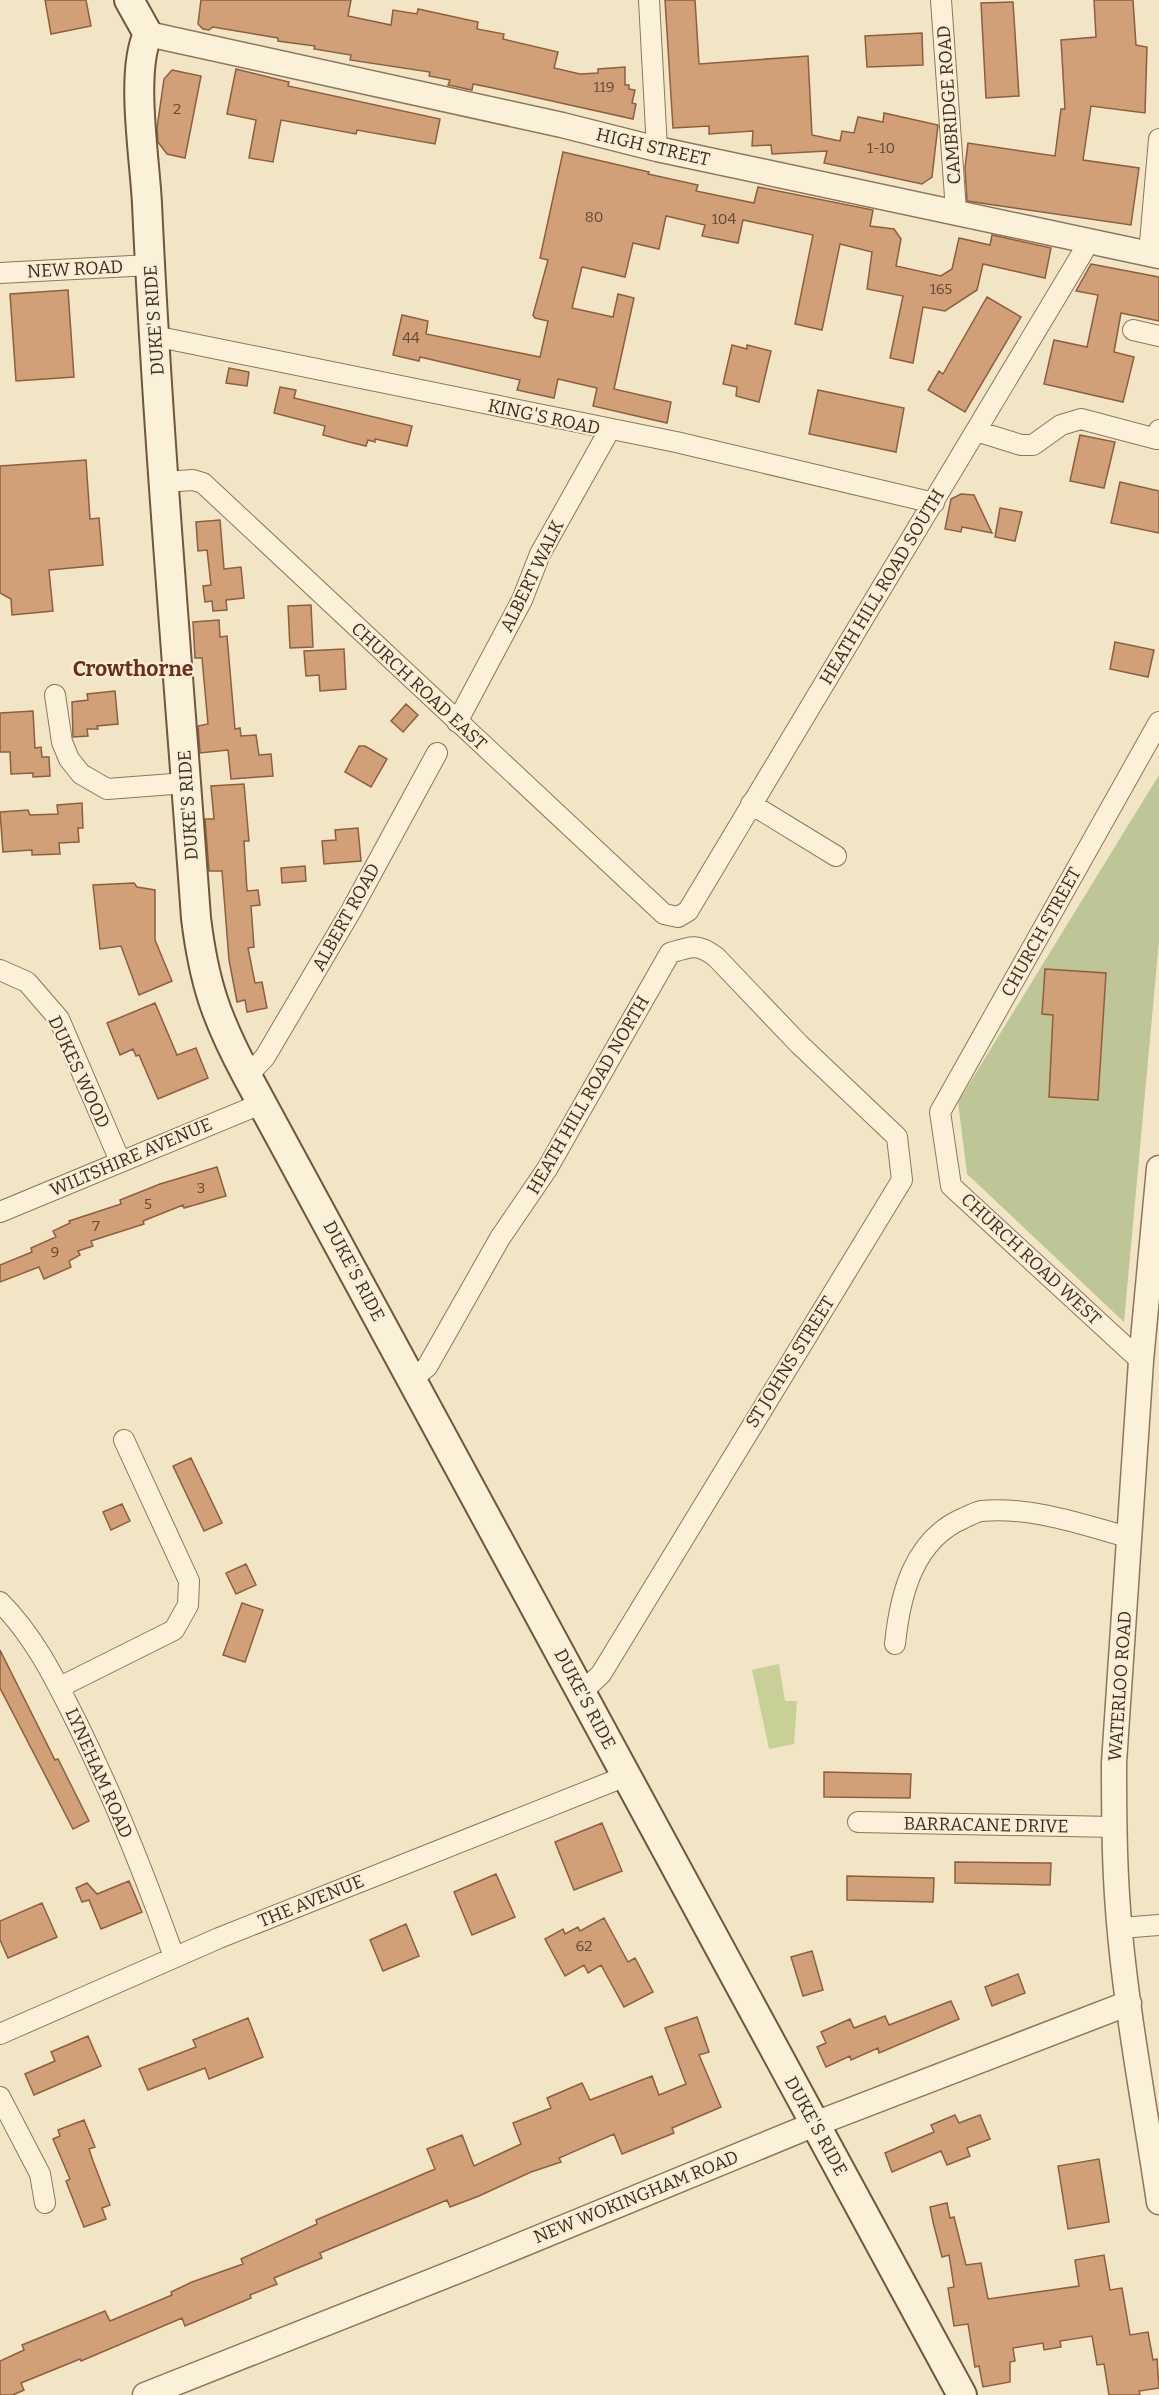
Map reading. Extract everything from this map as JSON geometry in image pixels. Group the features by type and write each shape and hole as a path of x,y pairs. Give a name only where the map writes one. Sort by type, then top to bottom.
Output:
{"main road":[{"path":"129,0 148,34"},
{"name":"DUKE'S RIDE","path":"148,34 142,48 140,86 154,336 195,918 205,977 222,1028 962,2395"}],"street":[{"path":"649,0 657,149"},
{"name":"CAMBRIDGE ROAD","path":"941,0 956,211"},
{"name":"HIGH STREET","path":"148,34 561,125 657,149 1154,255"},
{"path":"1154,255 1159,139"},
{"name":"HEATH HILL ROAD SOUTH","path":"664,914 678,917 688,911 750,804 934,503 1083,252 1086,240"},
{"name":"NEW ROAD","path":"0,273 150,265"},
{"path":"1133,330 1159,336"},
{"name":"KING'S ROAD","path":"154,336 609,431 676,442 934,503"},
{"path":"976,431 1021,445 1033,445 1061,425 1082,419 1157,439 1159,430"},
{"name":"ALBERT WALK","path":"457,722 522,600 540,554 609,431"},
{"name":"CHURCH ROAD EAST","path":"165,482 193,480 203,483 664,914"},
{"path":"55,695 62,742 69,759 81,774 107,789 186,783"},
{"name":"CHURCH STREET","path":"944,1146 940,1112 1159,722"},
{"name":"ALBERT ROAD","path":"247,1076 265,1057 351,911 436,753"},
{"path":"750,804 836,856"},
{"name":"HEATH HILL ROAD NORTH","path":"412,1379 427,1367 500,1238 547,1169 670,953 688,947 704,947 799,1044"},
{"name":"DUKES WOOD","path":"0,970 27,982 58,1020 120,1161"},
{"name":"ST JOHNS STREET","path":"582,1692 601,1674 902,1180 897,1137 799,1044"},
{"name":"WILTSHIRE AVENUE","path":"0,1212 262,1102"},
{"name":"CHURCH ROAD WEST","path":"944,1146 951,1186 1141,1361"},
{"name":"WATERLOO ROAD","path":"1159,1168 1154,1289 1141,1361 1131,1538 1114,1763 1114,1827 1121,1928 1129,2003 1159,2202"},
{"path":"60,1687 174,1630 188,1605 189,1581 124,1440"},
{"path":"895,1644 906,1583 924,1548 948,1524 980,1511 1016,1512 1066,1520 1131,1538"},
{"name":"LYNEHAM ROAD","path":"0,1602 22,1625 60,1687 104,1776 174,1957"},
{"name":"THE AVENUE","path":"0,2034 174,1957 626,1776"},
{"name":"BARRACANE DRIVE","path":"858,1822 1114,1827"},
{"path":"1121,1928 1159,1925"},
{"name":"NEW WOKINGHAM ROAD","path":"145,2395 465,2268 814,2124 1129,2003"},
{"path":"0,2097 39,2174 45,2203"}],"green space":[{"path":"1159,775 1159,941 1124,1322 967,1174 958,1102"},
{"path":"779,1664 785,1701 797,1701 794,1744 769,1749 752,1670"}],"building":[{"path":"45,0 86,0 91,26 51,34"},
{"path":"201,0 351,0 348,16 391,25 393,10 417,14 418,9 478,22 477,29 504,34 503,39 558,52 554,68 580,74 598,73 598,69 625,67 625,85 635,90 632,103 636,104 633,119 473,84 472,90 448,85 450,80 429,76 430,72 350,60 351,55 314,49 315,46 278,41 278,38 213,27 209,30 203,29 198,24"},
{"path":"665,0 695,0 699,64 808,56 812,135 840,141 842,131 854,133 858,117 883,122 884,113 938,125 932,177 922,184 824,163 827,151 772,154 771,145 752,146 753,131 709,134 709,126 673,128"},
{"path":"1094,0 1133,0 1136,45 1147,47 1145,113 1091,106 1083,160 1139,168 1131,225 967,201 965,167 968,143 1055,156 1061,109 1065,109 1061,40 1096,37"},
{"path":"1013,2 1019,96 986,98 981,3"},
{"path":"922,33 923,65 867,67 865,36"},
{"path":"236,69 289,82 288,86 440,119 435,144 357,130 356,134 281,120 273,162 249,158 256,120 227,114"},
{"path":"172,70 201,76 185,158 167,154 158,142 157,128 164,79"},
{"path":"563,152 698,185 696,191 754,203 758,187 873,210 870,226 894,229 901,239 896,266 941,276 952,269 959,238 990,245 992,235 1051,248 1045,278 983,264 977,290 945,311 923,307 913,363 890,358 903,296 867,289 872,252 840,244 822,330 795,324 813,235 743,220 738,243 702,236 705,225 666,216 659,249 633,243 625,277 582,267 572,308 613,317 618,294 634,298 614,389 671,402 667,423 593,406 597,388 558,379 554,398 517,390 520,380 420,357 419,361 393,355 402,315 428,321 426,334 540,357 548,321 535,318 533,315 548,260 540,258"},
{"path":"1091,264 1159,277 1159,321 1121,313 1114,352 1134,357 1123,402 1044,384 1054,340 1087,347 1098,295 1076,291"},
{"path":"68,290 74,377 16,381 10,294"},
{"path":"987,297 1021,317 965,412 928,390 939,371 943,374"},
{"path":"732,345 747,349 747,345 771,351 759,402 736,396 737,387 723,384"},
{"path":"229,368 249,372 247,386 226,383"},
{"path":"280,387 296,390 294,398 412,426 407,446 375,439 375,442 368,440 366,446 349,442 323,435 325,426 274,413"},
{"path":"818,390 904,408 896,452 809,434"},
{"path":"1080,435 1115,442 1104,488 1070,481"},
{"path":"86,460 90,519 99,518 103,565 49,570 53,611 12,615 11,599 0,593 0,466"},
{"path":"1120,482 1159,491 1159,533 1111,523"},
{"path":"961,494 974,495 992,533 962,527 961,532 945,529 951,499"},
{"path":"1000,508 1022,512 1015,541 995,537"},
{"path":"220,520 224,569 241,567 244,598 226,600 227,610 213,611 212,601 205,602 203,586 211,585 207,550 198,551 196,522"},
{"path":"311,605 313,647 290,648 288,606"},
{"path":"219,620 220,637 227,636 235,729 240,728 241,736 256,735 259,755 271,754 273,776 231,779 228,750 200,753 198,726 208,724 202,658 195,658 193,622"},
{"path":"1115,642 1154,650 1148,677 1110,669"},
{"path":"344,649 346,689 320,691 319,675 306,676 304,651"},
{"path":"115,691 118,724 97,726 98,729 87,729 88,736 73,737 72,702 88,700 87,694"},
{"path":"406,704 418,715 403,732 391,721"},
{"path":"33,711 35,748 41,747 42,757 49,757 50,776 33,777 33,773 11,774 10,752 0,752 0,713"},
{"path":"359,746 365,746 387,759 371,787 345,772"},
{"path":"244,784 249,841 244,841 247,891 258,890 260,905 251,906 254,947 248,948 255,983 262,982 267,1008 247,1012 245,1000 237,1002 229,960 222,871 209,871 205,819 214,819 211,786"},
{"path":"82,803 83,828 78,828 79,842 59,843 60,854 32,855 32,850 3,852 0,812 28,810 30,815 58,814 57,805"},
{"path":"358,828 361,861 324,864 322,841 336,840 335,830"},
{"path":"305,866 306,881 282,883 281,868"},
{"path":"134,883 137,887 155,890 155,940 172,981 139,995 121,946 100,949 93,885"},
{"path":"1045,969 1106,973 1098,1100 1049,1097 1053,1015 1042,1014"},
{"path":"155,1003 177,1055 196,1048 208,1078 158,1099 139,1055 136,1056 133,1049 120,1055 107,1023"},
{"path":"217,1167 226,1196 184,1208 183,1205 143,1221 144,1224 91,1241 93,1246 78,1251 80,1255 69,1261 71,1267 44,1279 39,1267 0,1282 0,1265 32,1252 31,1248 56,1237 53,1231 70,1223 69,1221 121,1204 120,1200 160,1184"},
{"path":"191,1458 222,1523 204,1531 173,1466"},
{"path":"122,1504 130,1521 111,1530 103,1512"},
{"path":"246,1564 256,1585 236,1594 226,1573"},
{"path":"242,1603 263,1610 245,1662 223,1655"},
{"path":"0,1650 55,1760 58,1759 89,1821 73,1829 0,1688"},
{"path":"824,1772 911,1774 910,1798 824,1797"},
{"path":"602,1823 622,1871 574,1890 555,1842"},
{"path":"955,1862 1051,1863 1050,1885 955,1883"},
{"path":"496,1874 515,1917 472,1935 454,1892"},
{"path":"847,1876 934,1878 933,1902 847,1900"},
{"path":"129,1881 142,1912 101,1929 89,1900 82,1902 76,1888 87,1883 97,1894"},
{"path":"42,1903 57,1937 8,1958 0,1940 0,1921"},
{"path":"604,1918 628,1962 635,1958 653,1992 624,2007 601,1965 588,1973 584,1965 565,1976 545,1939 563,1929 565,1934 578,1927 580,1931"},
{"path":"406,1924 419,1956 383,1971 370,1940"},
{"path":"812,1951 823,1990 803,1996 791,1957"},
{"path":"1018,1974 1025,1993 992,2006 985,1987"},
{"path":"951,2001 959,2019 879,2053 878,2048 851,2060 850,2056 826,2067 817,2047 826,2043 821,2032 850,2019 854,2028 885,2016 889,2025"},
{"path":"697,2017 709,2052 699,2055 721,2107 672,2128 674,2133 622,2154 614,2134 559,2158 561,2162 531,2172 479,2196 450,2207 447,2200 320,2253 322,2258 274,2278 277,2284 250,2295 251,2298 185,2326 182,2318 81,2361 80,2359 21,2383 24,2390 13,2395 0,2395 0,2361 24,2350 22,2345 105,2311 110,2321 172,2295 171,2292 192,2282 243,2264 241,2259 317,2224 316,2220 435,2169 427,2149 462,2135 474,2166 521,2144 513,2123 551,2108 547,2098 582,2083 590,2100 652,2076 659,2095 686,2084 665,2028"},
{"path":"248,2018 263,2057 209,2079 205,2068 148,2090 139,2069 196,2047 193,2040"},
{"path":"88,2036 101,2066 34,2095 25,2074 55,2061 51,2052"},
{"path":"955,2115 959,2123 980,2115 990,2139 967,2148 970,2156 947,2165 941,2151 892,2172 885,2153 934,2132 931,2125"},
{"path":"84,2120 95,2147 89,2149 110,2205 102,2208 106,2219 84,2227 66,2181 70,2179 53,2139 60,2136 58,2130"},
{"path":"1099,2159 1109,2222 1068,2229 1058,2166"},
{"path":"947,2203 950,2218 954,2217 966,2265 981,2263 988,2299 1079,2286 1075,2260 1104,2255 1110,2290 1122,2288 1130,2335 1148,2332 1153,2360 1157,2359 1159,2388 1139,2391 1140,2395 1109,2395 1104,2364 1097,2365 1092,2336 1060,2341 1061,2347 1044,2350 1043,2343 1013,2348 1015,2361 1010,2362 1010,2382 983,2387 979,2366 975,2367 968,2324 954,2326 948,2288 954,2287 949,2255 942,2257 930,2207"}],"district":[{"name":"Crowthorne","path":"133,669"}]}
